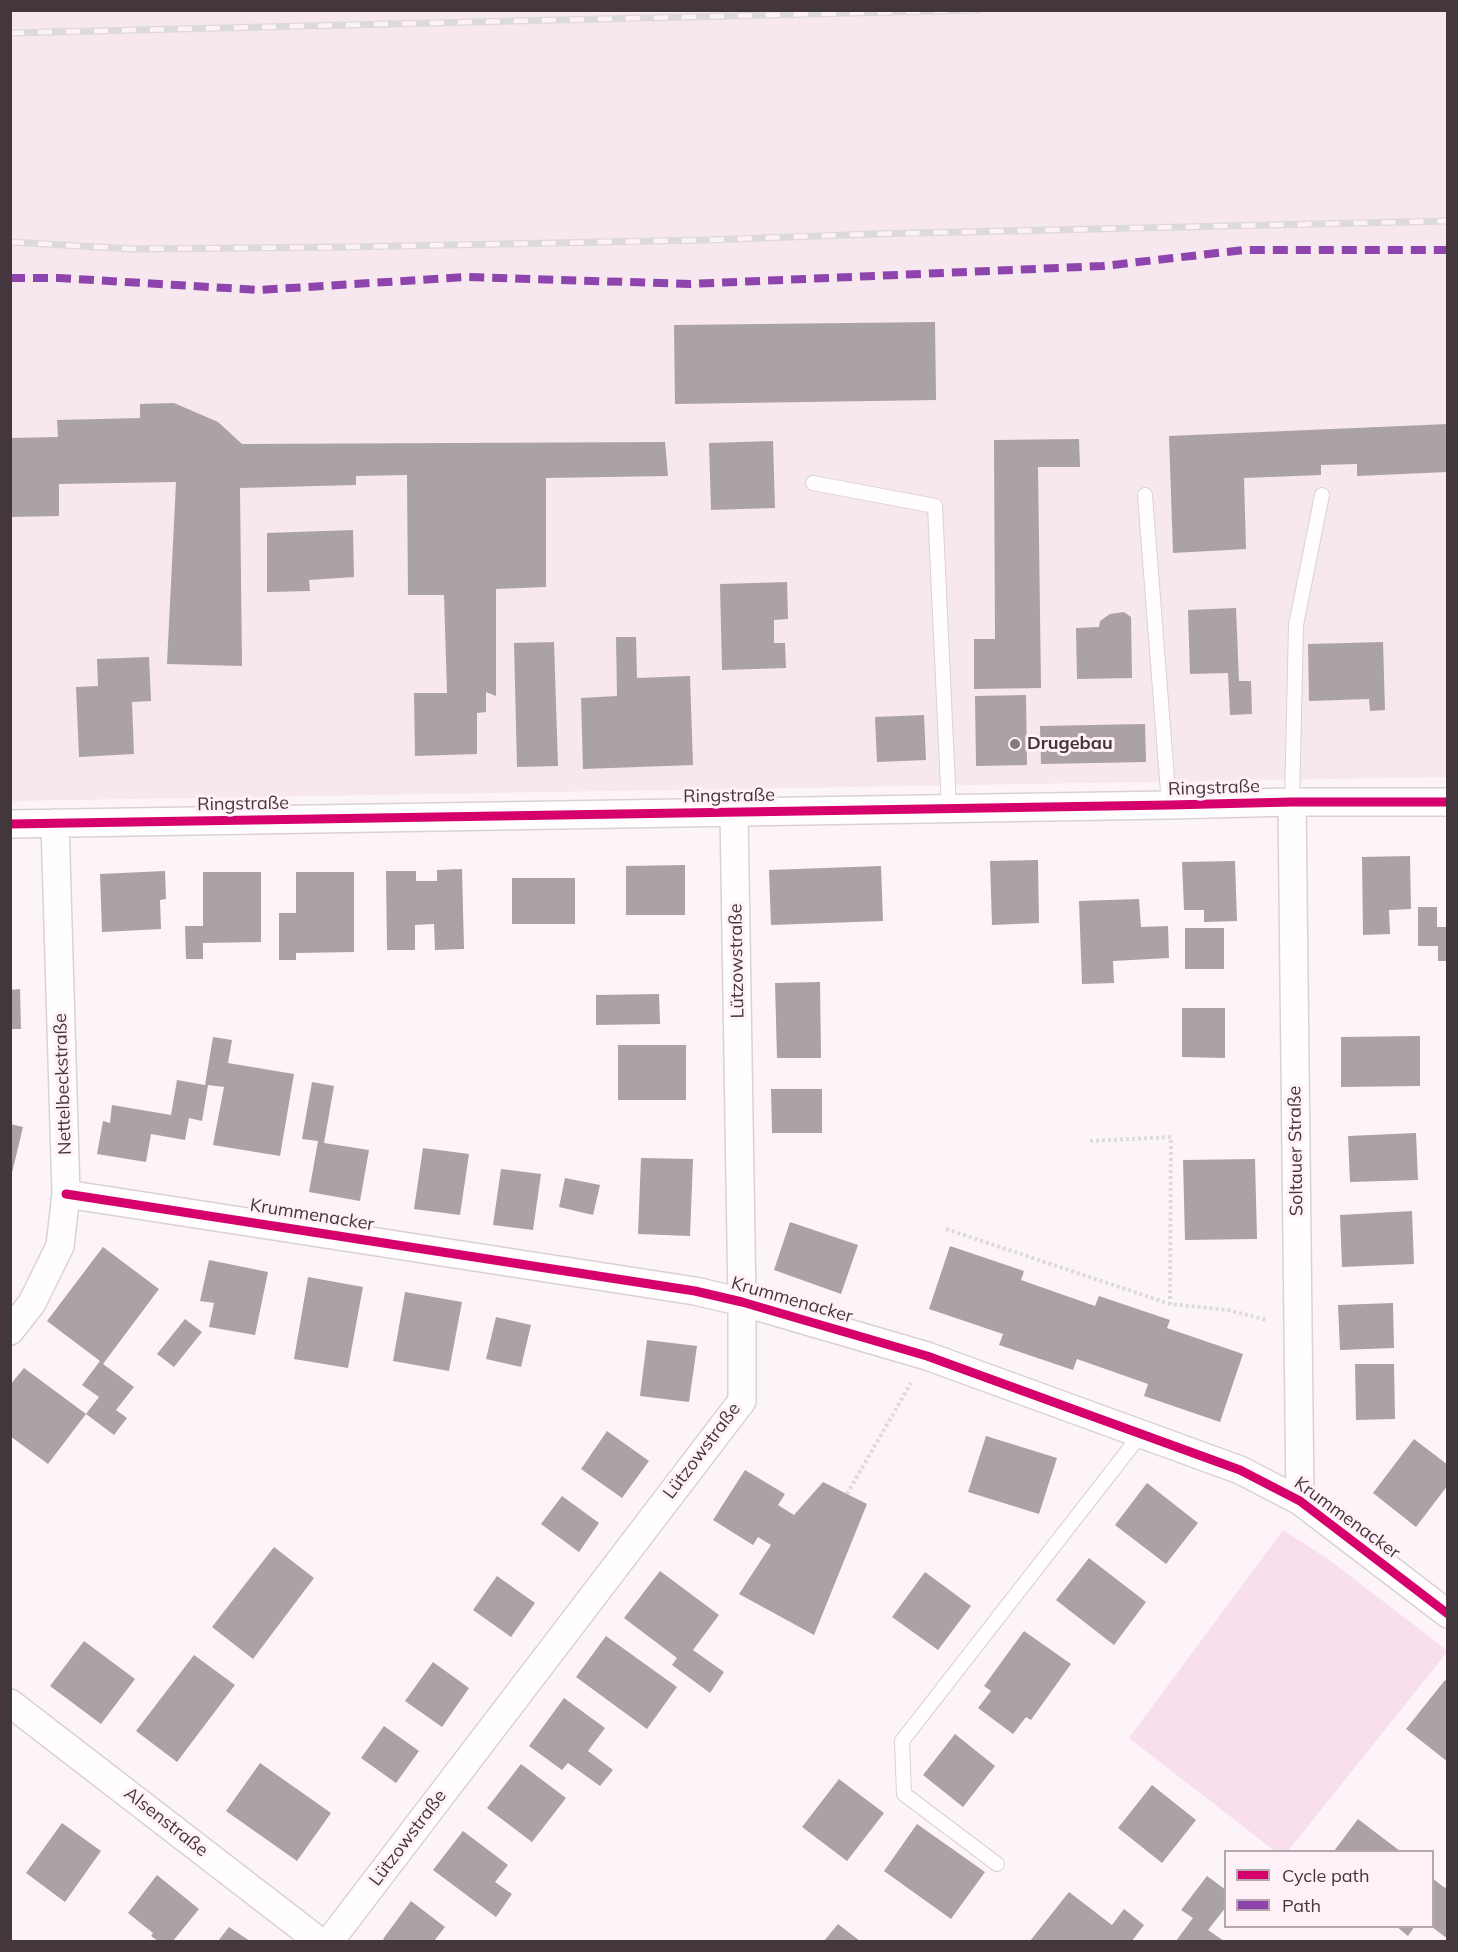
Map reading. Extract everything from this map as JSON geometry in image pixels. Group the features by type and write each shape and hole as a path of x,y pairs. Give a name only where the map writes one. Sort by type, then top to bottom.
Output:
{"street":[{"name":"Ringstraße","path":"10,824 1448,801"},
{"name":"Soltauer Straße","path":"1292,802 1300,1501"},
{"name":"Lützowstraße","path":"329,1941 742,1401 734,813"},
{"name":"Nettelbeckstraße","path":"10,1331 32,1303 60,1246 66,1194 56,823"},
{"name":"Krummenacker","path":"66,1194 695,1291 742,1302 927,1356 1240,1470 1300,1501 1448,1614"},
{"name":"Alsenstraße","path":"10,1703 320,1941"}],"lane":[{"path":"813,483 935,506 949,809"},
{"path":"1145,495 1169,806"},
{"path":"1292,802 1296,625 1322,495"},
{"path":"997,1864 904,1794 902,1741 1141,1434"}],"path":[{"path":"1090,1141 1171,1137 1170,1304"},
{"path":"945,1229 1170,1304 1228,1310 1299,1328"},
{"path":"847,1494 927,1356"}],"shaded area":[{"path":"10,11 1447,11 1447,777 11,801"},
{"path":"1283,1530 1328,1559 1448,1651 1289,1850 1273,1850 1129,1738"}],"building":[{"path":"935,322 936,400 675,404 674,325"},
{"path":"174,403 218,422 242,444 665,442 668,476 546,478 546,587 496,589 496,696 486,692 486,712 477,713 477,754 415,756 414,693 447,693 444,595 408,595 407,475 356,476 356,485 240,488 242,666 167,664 176,482 59,484 59,516 10,517 10,438 58,437 57,420 140,418 140,404"},
{"path":"1448,424 1448,472 1357,476 1357,464 1321,465 1321,475 1244,478 1246,549 1173,553 1169,436"},
{"path":"1079,439 1080,467 1038,467 1041,688 974,689 974,639 995,639 994,440"},
{"path":"773,441 775,508 711,510 709,443"},
{"path":"353,530 354,577 309,580 310,591 267,592 267,533"},
{"path":"787,582 788,619 774,620 774,643 785,643 786,668 722,670 720,584"},
{"path":"1236,608 1239,681 1251,681 1252,714 1230,715 1228,673 1190,674 1188,610"},
{"path":"1124,612 1131,617 1132,678 1077,679 1076,628 1099,627 1100,621 1110,614"},
{"path":"616,637 636,637 637,678 690,676 693,765 583,769 581,698 617,696"},
{"path":"554,642 558,766 517,767 514,643"},
{"path":"1383,642 1385,710 1370,711 1369,699 1309,701 1308,644"},
{"path":"149,657 151,701 132,702 134,754 79,757 76,687 98,686 97,659"},
{"path":"1026,695 1027,765 976,766 975,696"},
{"path":"924,715 926,760 877,762 875,717"},
{"path":"1145,724 1146,762 1041,764 1040,726"},
{"path":"1410,856 1411,909 1389,910 1390,934 1363,935 1362,857"},
{"path":"1038,860 1039,923 992,925 990,861"},
{"path":"1235,861 1237,921 1204,922 1204,910 1184,910 1182,862"},
{"path":"685,865 685,915 626,915 626,866"},
{"path":"881,866 883,921 771,925 769,870"},
{"path":"462,869 464,949 435,950 434,924 415,925 415,950 387,950 386,871 416,871 416,881 437,881 437,870"},
{"path":"165,871 166,899 160,900 161,929 102,932 100,874"},
{"path":"203,872 261,872 261,942 203,943 203,959 186,959 185,926 203,926"},
{"path":"296,872 354,872 354,952 296,953 296,960 279,960 279,913 296,913"},
{"path":"512,878 575,878 575,924 512,924"},
{"path":"1139,899 1141,927 1168,926 1169,958 1113,961 1114,983 1082,984 1079,901"},
{"path":"1418,907 1437,907 1437,927 1448,927 1448,961 1438,961 1438,946 1418,946"},
{"path":"1185,928 1224,928 1224,969 1185,969"},
{"path":"820,982 821,1058 777,1058 775,983"},
{"path":"20,989 21,1029 10,1029 10,990"},
{"path":"659,994 660,1024 596,1025 596,995"},
{"path":"1182,1008 1225,1008 1225,1058 1182,1057"},
{"path":"1420,1036 1420,1086 1341,1087 1341,1037"},
{"path":"213,1037 232,1040 228,1063 294,1074 280,1156 213,1145 224,1087 208,1085 202,1121 189,1118 185,1140 151,1134 146,1162 97,1154 103,1121 110,1123 112,1105 171,1115 177,1080 205,1085"},
{"path":"618,1045 686,1045 686,1100 618,1100"},
{"path":"312,1082 334,1086 324,1143 369,1150 360,1201 309,1192 318,1141 302,1139"},
{"path":"771,1089 822,1089 822,1133 772,1133"},
{"path":"10,1124 23,1127 11,1177 10,1177"},
{"path":"1416,1133 1418,1180 1350,1182 1348,1136"},
{"path":"423,1148 469,1154 460,1215 414,1209"},
{"path":"641,1158 693,1159 690,1236 638,1234"},
{"path":"1255,1159 1257,1239 1185,1240 1183,1160"},
{"path":"501,1169 541,1174 533,1230 493,1225"},
{"path":"565,1178 600,1185 593,1215 559,1207"},
{"path":"1412,1211 1414,1264 1342,1267 1340,1215"},
{"path":"790,1222 858,1245 841,1294 774,1270"},
{"path":"950,1246 1024,1271 1021,1280 1095,1306 1099,1296 1170,1320 1167,1328 1243,1354 1220,1422 1144,1396 1148,1384 1077,1359 1073,1370 999,1345 1003,1334 929,1309"},
{"path":"103,1247 159,1289 103,1364 134,1387 116,1410 127,1418 114,1435 86,1414 99,1397 82,1385 100,1361 47,1321"},
{"path":"209,1260 268,1272 255,1335 209,1327 214,1303 200,1301"},
{"path":"308,1277 363,1287 348,1368 294,1359"},
{"path":"405,1292 462,1302 449,1371 393,1361"},
{"path":"1393,1303 1394,1348 1340,1350 1338,1305"},
{"path":"496,1317 531,1325 521,1367 486,1359"},
{"path":"185,1319 202,1332 174,1367 157,1354"},
{"path":"647,1340 697,1346 689,1402 640,1396"},
{"path":"1355,1364 1394,1364 1395,1419 1356,1420"},
{"path":"24,1368 86,1414 48,1464 10,1436 10,1385"},
{"path":"607,1431 649,1461 622,1498 581,1469"},
{"path":"986,1436 1057,1458 1039,1514 968,1492"},
{"path":"1414,1439 1448,1465 1448,1485 1416,1527 1373,1493"},
{"path":"745,1470 785,1494 778,1505 794,1515 823,1482 867,1504 814,1635 739,1594 771,1545 758,1537 753,1545 713,1520"},
{"path":"1147,1483 1198,1523 1166,1564 1115,1525"},
{"path":"562,1496 599,1523 579,1552 541,1524"},
{"path":"274,1547 314,1578 253,1659 212,1627"},
{"path":"1089,1558 1146,1602 1114,1645 1056,1600"},
{"path":"660,1571 719,1615 693,1650 724,1672 710,1693 672,1665 677,1658 624,1618"},
{"path":"925,1572 971,1606 938,1650 892,1617"},
{"path":"497,1576 535,1603 511,1637 473,1610"},
{"path":"1024,1631 1071,1664 1031,1720 1026,1717 1013,1734 978,1708 991,1691 984,1686"},
{"path":"606,1636 677,1687 647,1729 576,1677"},
{"path":"84,1641 135,1679 101,1724 50,1686"},
{"path":"194,1655 235,1685 177,1762 136,1731"},
{"path":"433,1662 469,1688 442,1727 405,1701"},
{"path":"1445,1680 1448,1682 1448,1762 1406,1729"},
{"path":"564,1698 605,1728 588,1751 613,1770 600,1786 568,1763 562,1770 529,1746"},
{"path":"384,1726 419,1751 396,1783 361,1758"},
{"path":"955,1734 995,1766 963,1807 923,1775"},
{"path":"260,1763 331,1813 297,1861 226,1811"},
{"path":"521,1764 566,1798 532,1842 487,1808"},
{"path":"839,1779 884,1813 847,1861 802,1827"},
{"path":"1152,1785 1196,1820 1162,1863 1118,1828"},
{"path":"1358,1819 1399,1850 1335,1850"},
{"path":"62,1823 101,1851 65,1902 26,1873"},
{"path":"917,1824 985,1872 951,1919 884,1871"},
{"path":"463,1831 508,1865 495,1882 512,1894 496,1917 433,1870"},
{"path":"157,1875 199,1909 173,1941 158,1941 151,1936 153,1933 128,1913"},
{"path":"1207,1876 1224,1889 1224,1910 1208,1930 1224,1941 1176,1941 1193,1918 1181,1910"},
{"path":"1434,1880 1445,1888 1448,1884 1448,1939 1433,1928"},
{"path":"1069,1892 1112,1925 1124,1909 1144,1925 1132,1941 1030,1941"},
{"path":"411,1901 445,1927 434,1941 386,1941 383,1939"},
{"path":"838,1924 860,1941 824,1941"},
{"path":"229,1927 250,1941 218,1941"},
{"path":"1398,1928 1414,1928 1408,1936"}],"railway":[{"path":"10,33 979,10"},
{"path":"10,242 134,249 345,247 1448,221"}],"marked path":[{"path":"10,278 59,278 259,290 467,277 690,284 1103,266 1244,250 1448,250"}],"cycle path":[{"path":"10,824 1292,802 1448,802"},
{"path":"66,1194 695,1291 742,1302 927,1356 1240,1470 1300,1501 1448,1614"}],"place":[{"name":"Drugebau","path":"1015,744"}]}
